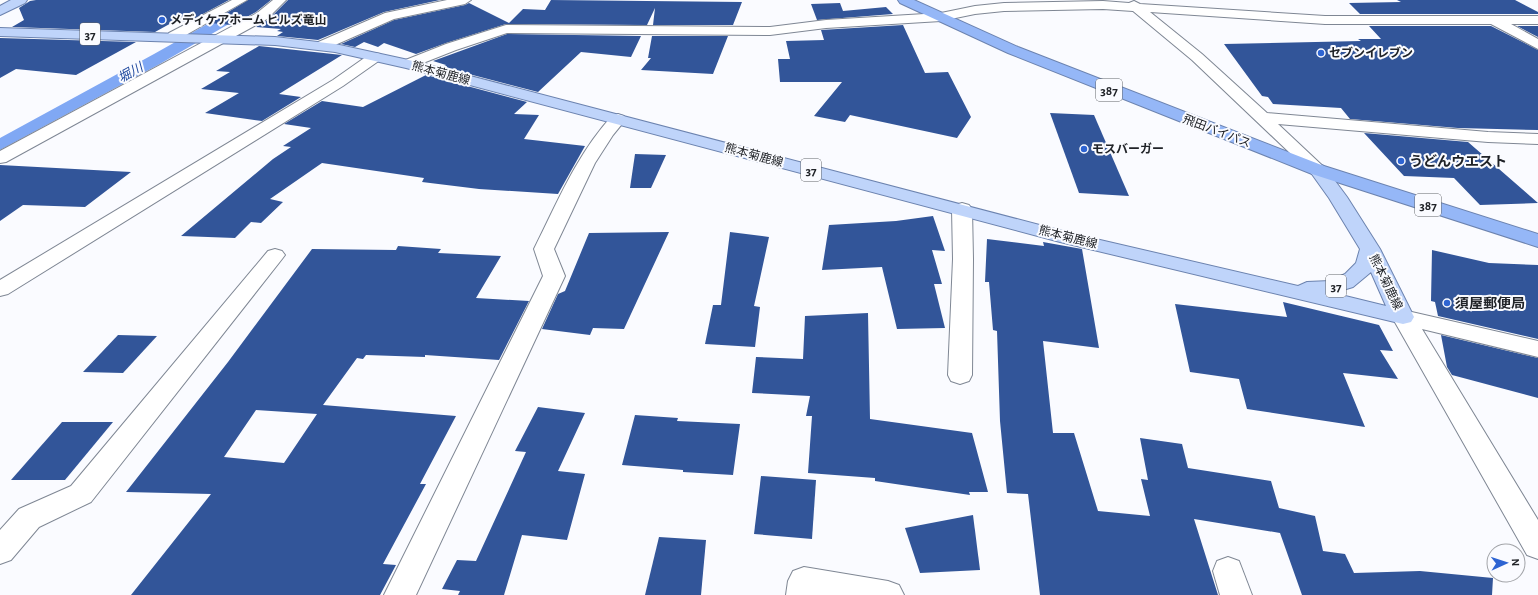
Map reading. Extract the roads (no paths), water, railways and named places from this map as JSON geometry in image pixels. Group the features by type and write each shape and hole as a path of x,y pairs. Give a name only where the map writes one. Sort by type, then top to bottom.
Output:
{"highway":[{"name":"飛田バイパス","path":"904,0 1013,50 1081,79 1318,170 1538,241"}],"main road":[{"path":"0,11 21,0"},
{"name":"熊本菊鹿線","path":"0,32 275,40 321,46 408,64 962,209 1067,238 1403,317"},
{"name":"熊本菊鹿線","path":"1318,170 1338,197 1370,249 1403,317"},
{"name":"37","path":"1282,289 1314,290 1335,287 1353,278 1366,266 1370,249"}],"street":[{"path":"177,36 241,0"},
{"path":"0,158 262,16 280,0"},
{"path":"321,46 390,16 465,0"},
{"path":"1133,3 1197,57 1318,170"},
{"path":"408,64 451,47 506,29 770,31 826,24 941,17 1004,7 1133,3 1325,20 1538,20"},
{"path":"1494,20 1538,45"},
{"path":"0,288 338,83 374,57"},
{"path":"1264,118 1488,137 1538,139"},
{"path":"400,595 554,276 544,249 581,174 606,130 618,119"},
{"path":"960,375 963,259 962,209"},
{"path":"0,551 29,518 81,494 275,255"},
{"path":"1403,317 1538,349"},
{"path":"1403,317 1529,522 1538,546"},
{"path":"802,595 804,581 888,595"}],"water":[{"name":"堀川","path":"250,0 270,0 158,65 0,150 0,138"}],"place":[{"name":"メディケアホーム ヒルズ竜山","path":"162,20"},
{"name":"セブンイレブン","path":"1321,53"},
{"name":"モスバーガー","path":"1084,149"},
{"name":"うどんウエスト","path":"1401,161"},
{"name":"須屋郵便局","path":"1447,303"}]}
